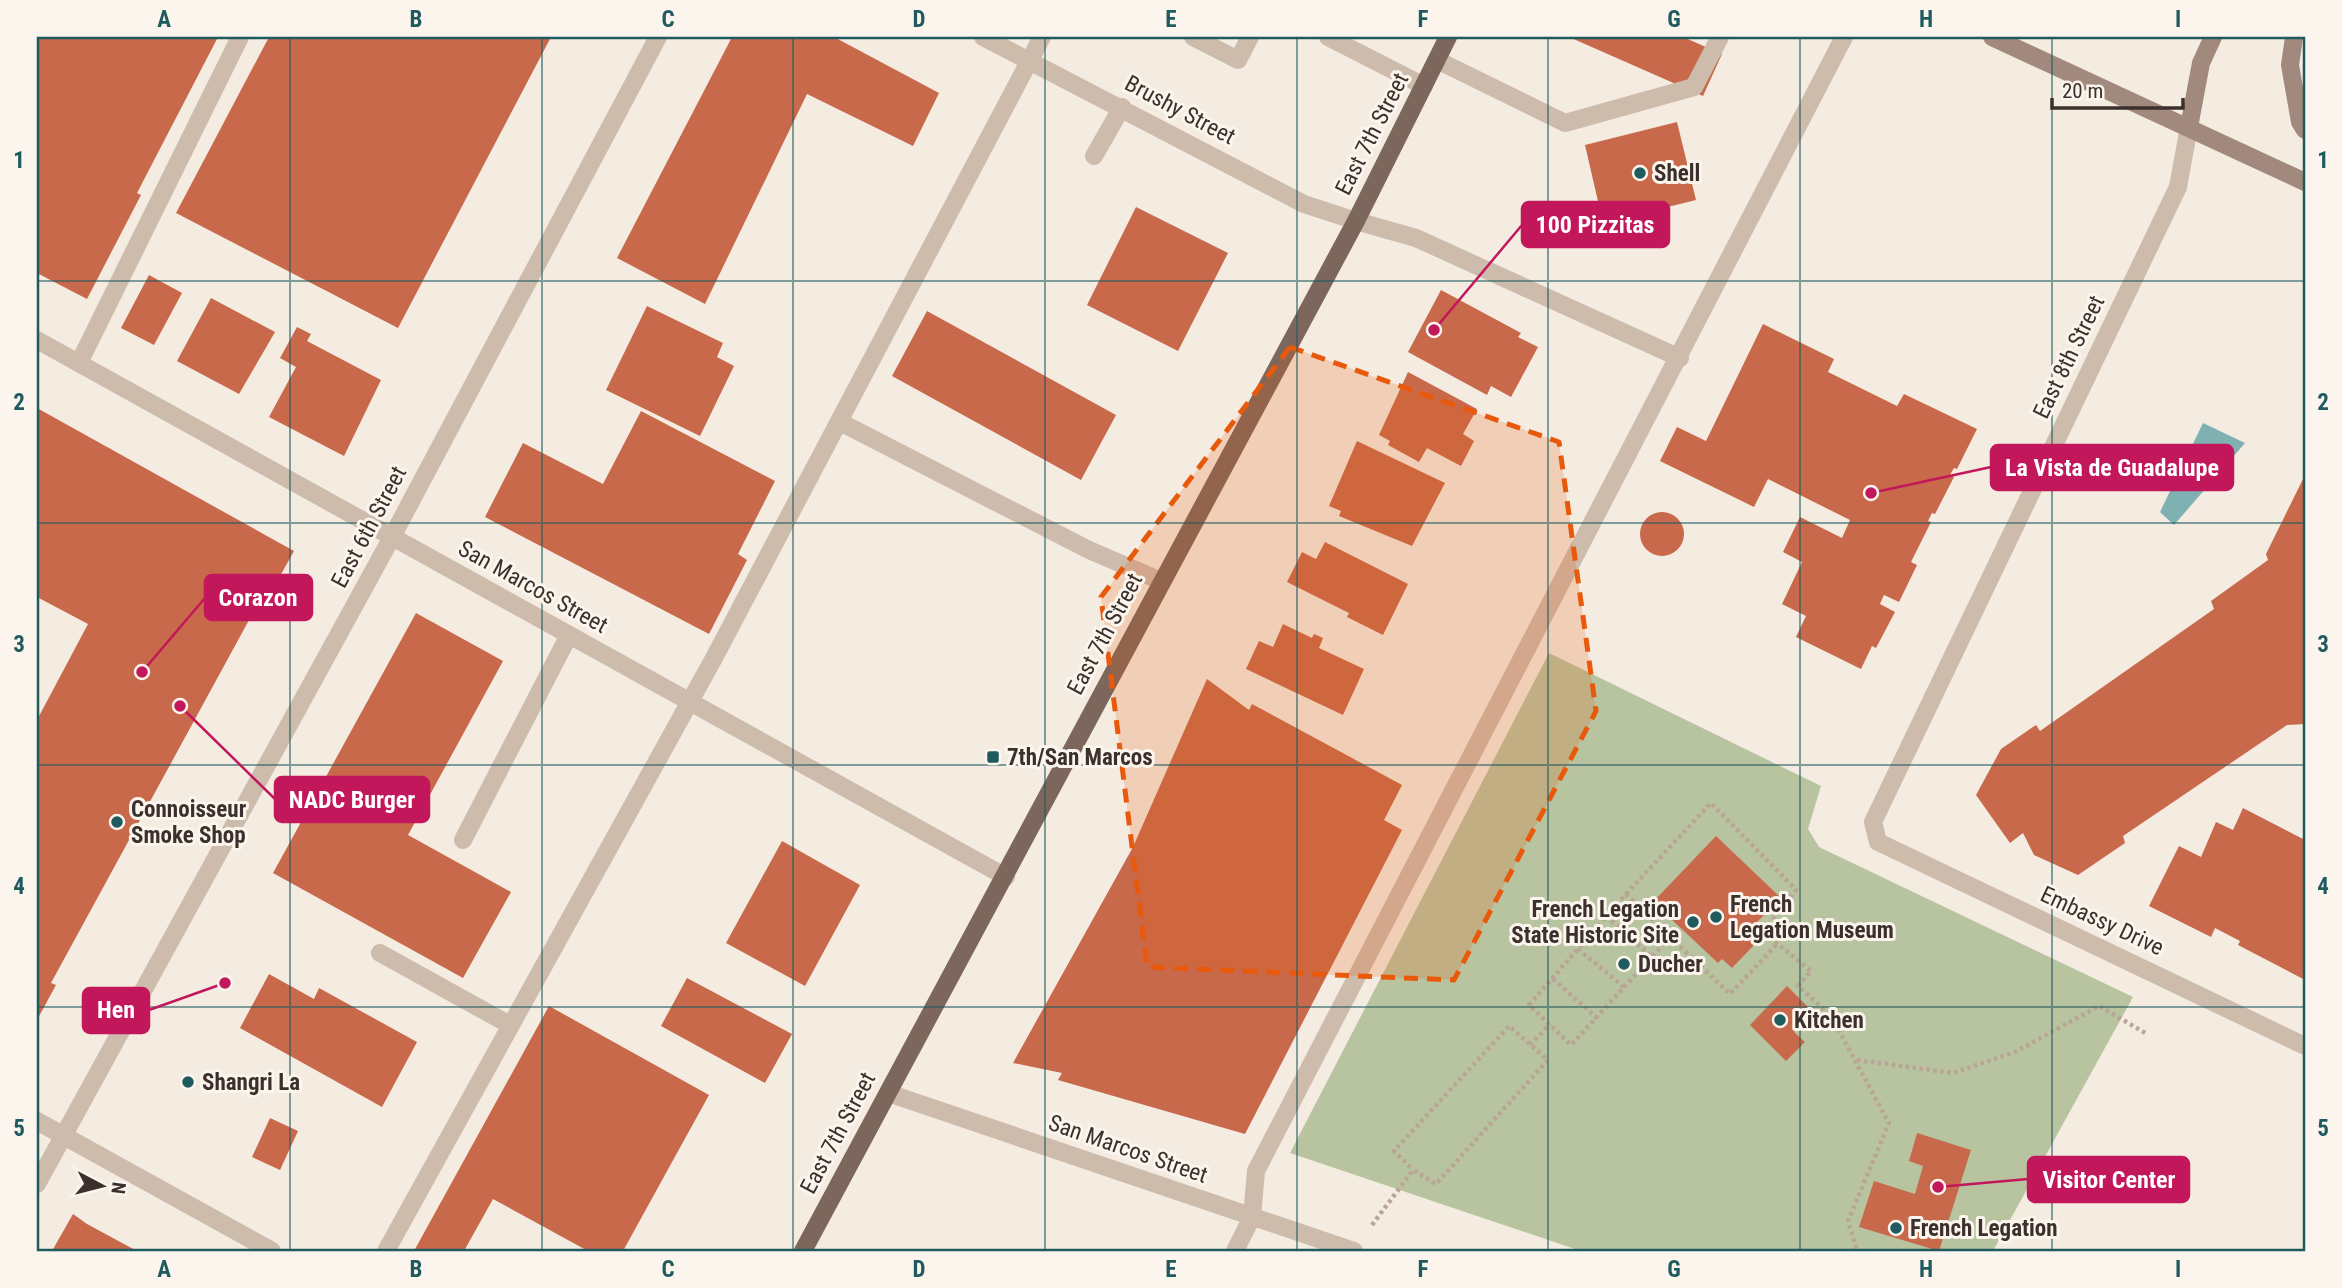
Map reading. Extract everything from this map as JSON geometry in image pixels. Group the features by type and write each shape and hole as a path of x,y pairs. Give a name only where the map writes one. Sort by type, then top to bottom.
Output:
{"main road":[{"name":"East 7th Street","path":"803,1251 1356,222 1447,37"},
{"path":"1992,37 2305,181"},
{"name":"East 8th Street","path":"2189,127 2201,64 2213,37"},
{"path":"2294,37 2290,65 2305,130"}],"street":[{"path":"79,363 240,37"},
{"name":"East 6th Street","path":"37,1184 392,537 658,37"},
{"name":"Brushy Street","path":"983,37 1304,204 1416,239 1680,358"},
{"path":"386,1251 690,701 1042,37"},
{"path":"1193,37 1238,60 1250,37"},
{"path":"1328,37 1424,86"},
{"path":"1437,60 1564,123 1694,87 1720,37"},
{"path":"1235,1251 1252,1217 1256,1171 1680,358 1844,37"},
{"path":"1094,156 1122,107"},
{"name":"East 8th Street","path":"1878,842 1873,822 2178,187 2189,127"},
{"name":"San Marcos Street","path":"37,340 1006,877"},
{"path":"840,422 1089,550 1161,581"},
{"path":"463,840 569,635"},
{"name":"Embassy Drive","path":"1878,842 2305,1046"},
{"path":"380,953 510,1025"},
{"name":"San Marcos Street","path":"888,1093 1353,1251"},
{"path":"37,1121 272,1251"}],"path":[{"path":"1670,937 1572,1045 1530,1005 1606,916 1711,803 1796,890 1762,932 1811,971 1798,986 1830,1016 1889,1123 1849,1221 1857,1251"},
{"path":"1626,894 1730,994 1777,944"},
{"path":"1606,916 1652,957"},
{"path":"1578,949 1624,987"},
{"path":"1553,979 1597,1018"},
{"path":"1856,1060 1953,1073 2015,1052 2099,1006 2147,1034"},
{"path":"1530,1045 1550,1024"},
{"path":"1509,1026 1548,1060 1436,1184 1413,1170 1394,1152 1509,1026"},
{"path":"1353,1251 1413,1170"}],"highlighted area":[{"path":"1290,347 1559,442 1596,711 1454,980 1147,967 1101,597"}],"green space":[{"name":"French Legation State Historic Site","path":"1549,653 1821,786 1808,829 1819,847 2133,997 1993,1251 1581,1251 1290,1153"}],"water":[{"path":"2203,423 2245,443 2174,525 2160,512"}],"building":[{"path":"37,37 218,37 137,193 141,195 87,299 37,273"},
{"path":"269,37 551,37 398,328 176,213"},
{"path":"732,37 834,37 939,93 913,146 807,94 705,304 617,258"},
{"name":"Shell","path":"1569,37 1683,37 1722,54 1703,96"},
{"name":"Shell","path":"1677,122 1696,200 1603,223 1585,145"},
{"path":"1136,207 1228,253 1178,351 1087,305"},
{"path":"149,275 182,293 154,345 121,328"},
{"path":"1441,290 1521,333 1518,337 1538,347 1511,397 1491,386 1487,395 1408,352"},
{"path":"211,298 275,332 239,394 177,361"},
{"path":"647,306 723,343 717,357 734,366 700,436 606,390"},
{"path":"927,311 1116,415 1081,480 892,376"},
{"path":"1763,324 1834,359 1828,372 1897,406 1904,394 1977,429 1957,469 1954,468 1950,475 1954,477 1935,514 1932,513 1928,521 1931,522 1911,562 1917,565 1899,602 1884,595 1880,604 1895,612 1876,648 1872,646 1861,669 1796,637 1806,616 1782,604 1802,562 1783,552 1800,517 1842,538 1850,520 1768,479 1754,507 1660,461 1677,427 1706,441"},
{"path":"297,327 311,334 307,341 381,380 344,456 269,417 296,367 280,358"},
{"path":"1408,372 1477,409 1463,434 1474,441 1461,466 1427,448 1419,462 1388,445 1390,441 1379,435"},
{"path":"37,408 294,551 265,603 260,600 51,983 56,985 37,1020 37,720 88,624 37,597"},
{"path":"641,411 775,481 738,554 747,560 709,634 485,517 523,443 603,484"},
{"path":"1357,441 1445,483 1412,546 1339,516 1341,511 1329,506"},
{"path":"2305,475 2305,724 2287,725 2123,836 2125,843 2078,875 2034,855 2023,833 2010,843 1976,795 2001,749 2036,725 2040,731 2214,609 2211,601 2268,560 2266,554"},
{"path":"1662,512 1678,518 1684,534 1678,550 1662,556 1646,550 1640,534 1646,518"},
{"path":"1325,542 1408,584 1383,635 1347,617 1349,613 1287,582 1302,552 1316,559"},
{"path":"416,613 503,661 408,835 511,892 463,978 273,873"},
{"path":"1283,624 1312,638 1314,634 1323,638 1319,648 1364,669 1343,715 1246,669 1259,641 1273,647"},
{"path":"1207,679 1249,710 1252,704 1402,785 1384,820 1402,830 1245,1134 1058,1080 1062,1073 1013,1063 1133,847"},
{"path":"2243,808 2305,840 2305,980 2238,945 2240,941 2215,928 2211,937 2149,906 2179,846 2201,857 2216,822 2233,830"},
{"name":"French Legation Museum","path":"1716,836 1781,898 1746,933 1756,943 1732,968 1722,959 1718,963 1653,902"},
{"path":"782,841 860,885 805,986 726,943"},
{"path":"269,974 314,999 319,988 417,1042 382,1107 240,1028"},
{"path":"687,978 792,1034 765,1083 661,1026"},
{"name":"Kitchen","path":"1787,986 1813,1012 1794,1032 1805,1042 1786,1061 1750,1025"},
{"path":"549,1006 709,1095 623,1251 588,1251 493,1199 464,1251 414,1251"},
{"path":"270,1118 298,1131 280,1170 252,1157"},
{"path":"1917,1133 1971,1150 1939,1251 1859,1227 1874,1181 1915,1194 1923,1166 1909,1161"},
{"path":"73,1214 87,1224 137,1251 52,1251"}],"place":[{"name":"Shell","path":"1640,173"},
{"name":"100 Pizzitas","path":"1434,330"},
{"name":"La Vista de Guadalupe","path":"1871,493"},
{"name":"Corazon","path":"142,672"},
{"name":"NADC Burger","path":"180,706"},
{"name":"7th/San Marcos","path":"993,757"},
{"name":"Connoisseur Smoke Shop","path":"117,822"},
{"name":"French Legation Museum","path":"1716,917"},
{"name":"French Legation State Historic Site","path":"1693,922"},
{"name":"Ducher","path":"1624,964"},
{"name":"Hen","path":"225,983"},
{"name":"Kitchen","path":"1780,1020"},
{"name":"Shangri La","path":"188,1082"},
{"name":"Visitor Center","path":"1938,1187"},
{"name":"French Legation","path":"1896,1228"}]}
